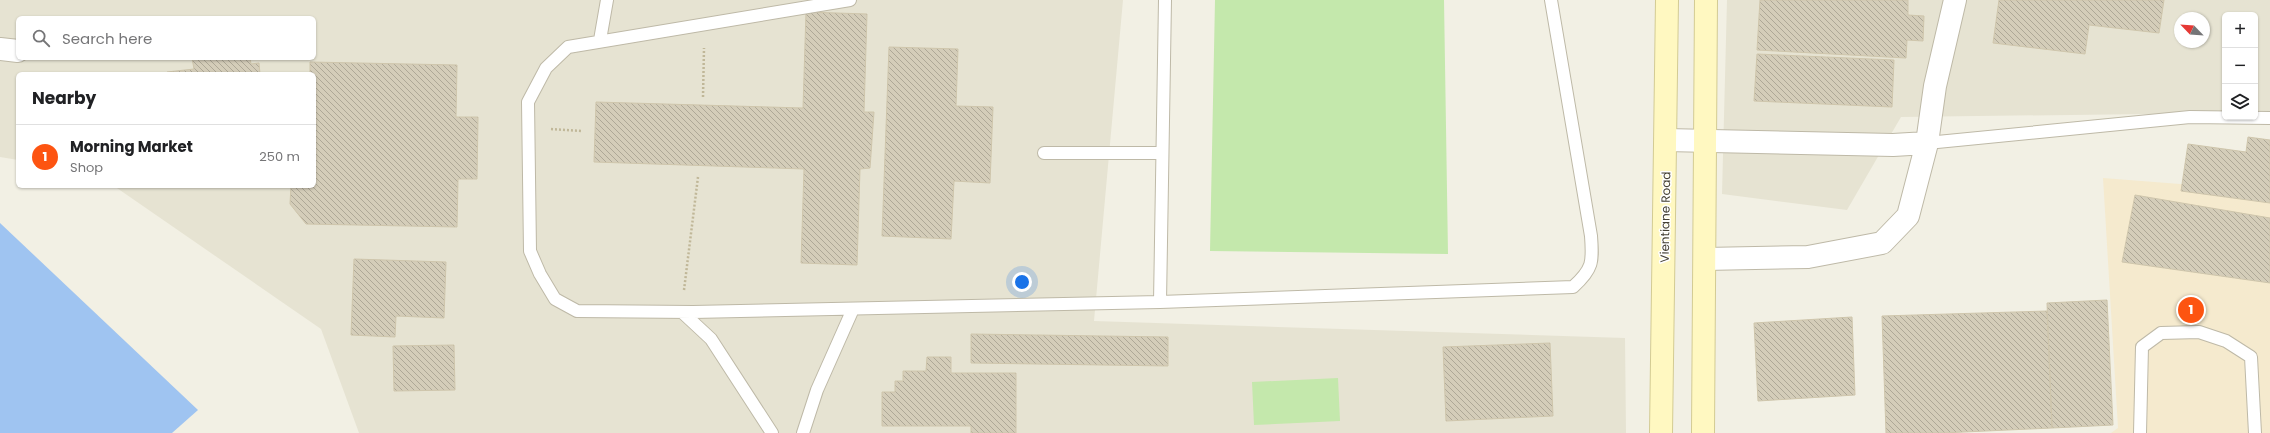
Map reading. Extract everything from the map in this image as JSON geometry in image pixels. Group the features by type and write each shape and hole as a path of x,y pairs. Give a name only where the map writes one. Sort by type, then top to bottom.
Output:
{"main road":[{"name":"Vientiane Road","path":"1661,433 1667,0"},
{"path":"1703,433 1707,142 1706,0"}],"street":[{"path":"1705,259 1808,257 1882,243 1908,216 1927,143 1935,86 1955,0"},
{"path":"0,49 16,51"},
{"path":"1666,140 1893,145 1927,143"}],"lane":[{"path":"600,40 607,0"},
{"path":"850,0 600,40 568,47 546,68 528,102 530,251 540,274 555,299 577,311 682,312 1160,302 1573,287 1586,276 1593,260 1592,242 1551,0"},
{"path":"1160,302 1165,0"},
{"path":"1927,143 2190,117 2270,118"},
{"path":"1044,153 1162,153"},
{"path":"803,433 817,390 852,309"},
{"path":"682,312 711,339 772,433"},
{"path":"2140,433 2142,347 2161,333 2199,332 2226,341 2251,358 2255,433"}],"path":[{"path":"703,97 704,24"},
{"path":"529,128 582,131"},
{"path":"682,312 698,178"}],"shaded area":[{"path":"0,0 1123,0 1094,321 1625,338 1626,433 359,433 321,329 117,188 316,188 316,72 16,72 16,160 0,157"},
{"path":"1727,0 2270,0 2270,113 2258,113 2258,12 2222,12 2222,113 1901,117 1847,210 1722,194"},
{"path":"2103,178 2270,191 2270,433 2111,433 2118,428"}],"green space":[{"path":"1215,0 1444,0 1448,254 1210,251"},
{"path":"1338,378 1340,421 1254,425 1252,382"}],"water":[{"path":"0,223 198,410 172,433 0,433"}],"building":[{"path":"1760,0 1908,0 1908,15 1924,16 1923,41 1907,40 1906,58 1757,50"},
{"path":"1999,0 2164,0 2159,33 2089,25 2085,54 1993,43"},
{"path":"806,12 867,14 864,112 874,112 870,168 860,169 857,265 801,263 804,169 594,162 596,102 803,108"},
{"path":"889,47 958,49 956,106 993,107 990,183 954,181 951,239 882,236"},
{"path":"1757,54 1894,60 1892,107 1754,101"},
{"path":"192,60 250,60 251,64 259,63 260,72 167,72 194,69"},
{"path":"310,62 457,65 456,117 478,117 477,179 458,179 457,227 306,224 290,204 291,188 316,188 316,72 310,72"},
{"path":"2248,137 2270,140 2270,203 2181,191 2188,144 2246,152"},
{"path":"2135,195 2270,218 2270,283 2122,262"},
{"path":"354,259 446,262 444,318 396,316 395,337 351,335"},
{"path":"2107,300 2113,425 2052,428 2047,303"},
{"path":"2047,311 2052,428 1942,433 1886,433 1882,316"},
{"path":"1852,317 1855,395 1758,401 1754,323"},
{"path":"971,334 1168,337 1168,366 971,363"},
{"path":"1550,343 1553,416 1446,421 1443,347"},
{"path":"454,345 455,390 394,391 393,346"},
{"path":"927,357 951,357 951,373 1016,373 1016,433 971,433 971,426 882,426 882,392 895,392 895,381 903,381 903,371 926,371"}],"place":[{"name":"Morning Market","path":"2191,310"}]}
